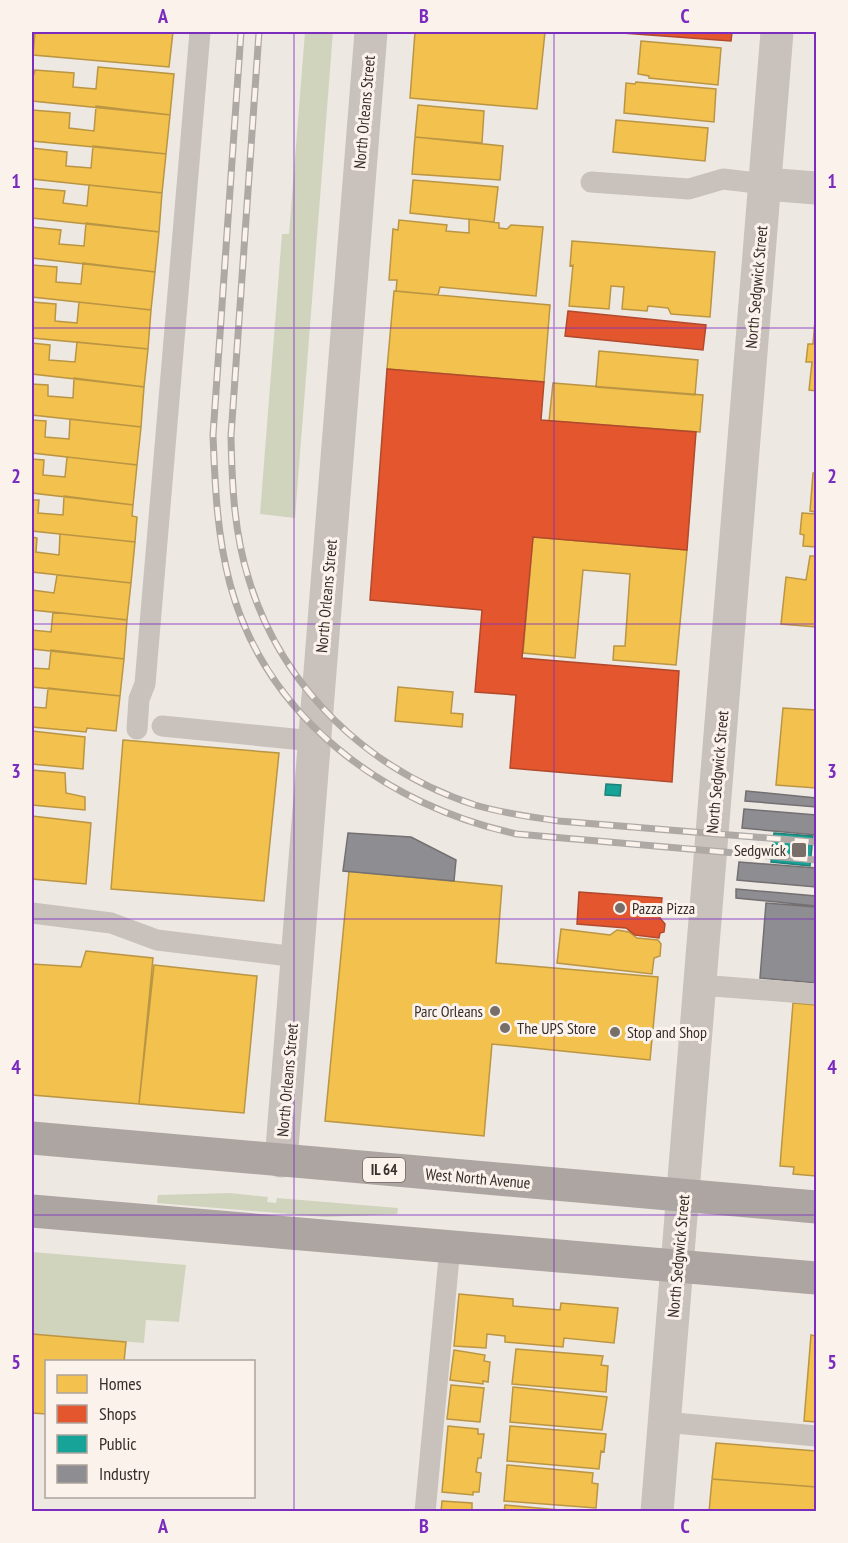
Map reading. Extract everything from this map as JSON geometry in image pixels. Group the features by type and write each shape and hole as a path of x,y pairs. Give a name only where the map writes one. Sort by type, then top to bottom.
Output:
{"main road":[{"name":"West North Avenue","path":"32,1138 816,1207"},
{"path":"32,1211 816,1278"}],"street":[{"name":"North Orleans Street","path":"281,1161 371,32"},
{"name":"North Sedgwick Street","path":"657,1512 777,32"},
{"path":"765,184 816,188"}],"lane":[{"path":"137,729 139,699 145,684 200,32"},
{"path":"591,182 689,189 723,179 765,184"},
{"path":"162,726 314,741"},
{"path":"32,913 111,923 157,940 297,957"},
{"path":"700,985 816,994"},
{"path":"425,1512 450,1247"},
{"path":"664,1422 816,1436"}],"green space":[{"path":"305,32 333,32 295,518 260,514 282,234 289,234"},
{"path":"230,1193 268,1197 267,1202 276,1203 277,1198 398,1208 397,1214 325,1217 157,1203 158,1195"},
{"path":"32,1252 186,1265 179,1322 146,1320 144,1343 32,1334"}],"building: Homes":[{"path":"35,32 173,32 169,67 33,55"},
{"path":"415,32 545,32 537,109 410,98"},
{"path":"641,41 721,48 718,85 649,78 649,76 638,74"},
{"path":"98,67 174,74 170,115 32,101 32,74 35,70 74,73 73,87 96,89"},
{"path":"636,82 716,89 714,122 624,113 626,83 635,84"},
{"path":"418,105 484,111 482,143 415,137"},
{"path":"96,106 170,115 166,154 32,141 32,110 70,113 69,128 94,131"},
{"path":"616,120 708,128 705,161 613,152"},
{"path":"415,137 503,146 500,180 412,174"},
{"path":"93,146 166,154 162,193 32,179 32,148 67,152 66,166 91,168"},
{"path":"413,180 498,187 494,222 410,213"},
{"path":"89,185 162,193 159,232 32,218 32,188 65,191 63,203 87,206"},
{"path":"469,219 499,223 499,228 507,229 511,225 543,227 536,296 440,287 438,295 396,291 397,280 389,280 393,229 398,230 399,220 447,225 446,231 469,233"},
{"path":"86,223 159,232 155,272 32,258 32,227 61,230 59,244 84,246"},
{"path":"572,241 715,252 710,317 671,314 668,308 648,306 647,311 622,309 624,287 611,286 609,309 569,306 573,265 570,266"},
{"path":"83,263 155,272 151,310 32,297 32,265 57,267 56,282 81,284"},
{"path":"394,291 550,305 544,382 387,369"},
{"path":"32,302 56,304 55,321 77,323 79,302 151,310 148,349 32,338"},
{"path":"815,320 816,391 809,390 812,362 806,362 808,344 813,344"},
{"path":"77,342 148,349 144,387 32,374 32,343 50,345 49,360 75,362"},
{"path":"599,351 698,360 695,395 596,387"},
{"path":"74,378 144,387 141,427 32,415 32,384 48,385 48,396 73,398"},
{"path":"553,383 703,395 700,432 549,421"},
{"path":"70,419 141,427 137,465 32,453 32,420 46,421 45,437 69,439"},
{"path":"67,457 137,465 133,505 32,493 32,459 44,460 43,475 65,477"},
{"path":"813,473 816,473 816,512 810,511"},
{"path":"64,496 133,505 132,516 137,517 135,542 32,531 32,500 39,500 38,513 63,515"},
{"path":"802,513 816,514 816,547 803,546 804,535 800,534"},
{"path":"60,534 135,542 131,583 32,572 32,537 37,538 36,552 59,555"},
{"path":"533,537 687,550 676,665 613,660 614,646 625,646 630,574 583,570 575,658 523,653"},
{"path":"810,556 816,556 816,627 781,624 786,577 806,580"},
{"path":"57,575 131,583 127,620 32,610 32,590 54,593"},
{"path":"53,612 127,620 124,659 32,649 32,630 51,632"},
{"path":"51,650 124,659 120,696 32,687 32,668 49,669"},
{"path":"398,687 453,692 451,713 463,714 462,727 395,721"},
{"path":"48,688 120,696 116,731 87,728 86,732 32,727 32,707 46,708"},
{"path":"783,708 816,710 816,788 776,785"},
{"path":"32,731 85,737 83,769 32,764"},
{"path":"123,740 279,753 264,901 111,889"},
{"path":"32,770 65,773 66,793 85,797 85,810 32,805"},
{"path":"32,816 91,823 86,884 32,879"},
{"name":"Parc Orleans","path":"349,871 502,886 496,963 658,977 650,1060 492,1044 484,1136 325,1121"},
{"path":"561,929 610,935 617,930 629,932 637,938 658,940 661,944 660,956 654,958 652,974 557,963"},
{"path":"86,951 153,958 139,1104 32,1095 32,964 81,967"},
{"path":"154,965 257,976 244,1113 139,1104"},
{"path":"793,1003 816,1005 816,1176 793,1174 794,1167 780,1166"},
{"path":"459,1294 513,1299 513,1306 560,1310 561,1303 618,1308 614,1343 564,1338 563,1347 505,1342 505,1336 487,1334 486,1348 454,1346"},
{"path":"32,1334 126,1342 124,1360 45,1360 45,1414 32,1413"},
{"path":"811,1335 816,1336 816,1422 804,1421"},
{"path":"516,1349 603,1356 601,1365 608,1366 606,1392 512,1384"},
{"path":"454,1350 485,1355 484,1361 490,1362 488,1382 483,1381 483,1384 450,1380"},
{"path":"451,1385 484,1388 480,1422 447,1419"},
{"path":"513,1387 607,1397 602,1430 510,1422"},
{"path":"448,1426 478,1429 478,1434 484,1434 481,1458 478,1458 476,1472 481,1473 479,1492 473,1492 473,1495 442,1492"},
{"path":"510,1426 606,1434 599,1469 507,1461"},
{"path":"716,1443 816,1451 816,1487 712,1479"},
{"path":"507,1465 593,1473 592,1483 598,1484 596,1508 504,1501"},
{"path":"712,1479 816,1487 816,1512 709,1512"},
{"path":"442,1501 472,1503 472,1511 476,1512 441,1512"},
{"path":"505,1505 582,1512 504,1512"}],"building: Shops":[{"path":"608,32 732,32 731,41"},
{"path":"568,311 706,325 703,350 565,336"},
{"path":"387,369 544,382 541,420 696,432 687,550 533,537 522,658 679,671 672,782 510,768 516,695 475,692 482,610 370,600"},
{"name":"Pazza Pizza","path":"579,892 662,898 660,918 665,924 664,932 660,933 659,938 635,935 626,928 577,924"}],"building: Public":[{"path":"606,784 621,785 620,796 605,795"},
{"path":"774,833 813,836 810,866 771,862"}],"building: Industry":[{"path":"746,791 816,798 816,807 745,801"},
{"path":"744,809 816,815 816,835 742,828"},
{"path":"348,833 411,837 456,860 454,881 343,871"},
{"path":"739,862 816,868 816,887 737,880"},
{"path":"736,889 816,896 816,906 736,898"},
{"path":"766,903 816,907 816,983 760,978"}],"railway":[{"path":"241,32 213,435 219,529 230,584 247,632 272,676 302,715 338,749 378,778 422,802 469,821 517,834 816,860"},
{"path":"259,32 231,436 232,473 237,527 249,580 264,619 283,656 334,720 365,747 399,770 436,790 475,805 506,813 559,821 816,842"}],"place":[{"name":"Sedgwick","path":"799,850"},
{"name":"Pazza Pizza","path":"620,908"},
{"name":"Parc Orleans","path":"495,1011"},
{"name":"The UPS Store","path":"505,1028"},
{"name":"Stop and Shop","path":"615,1032"}]}
